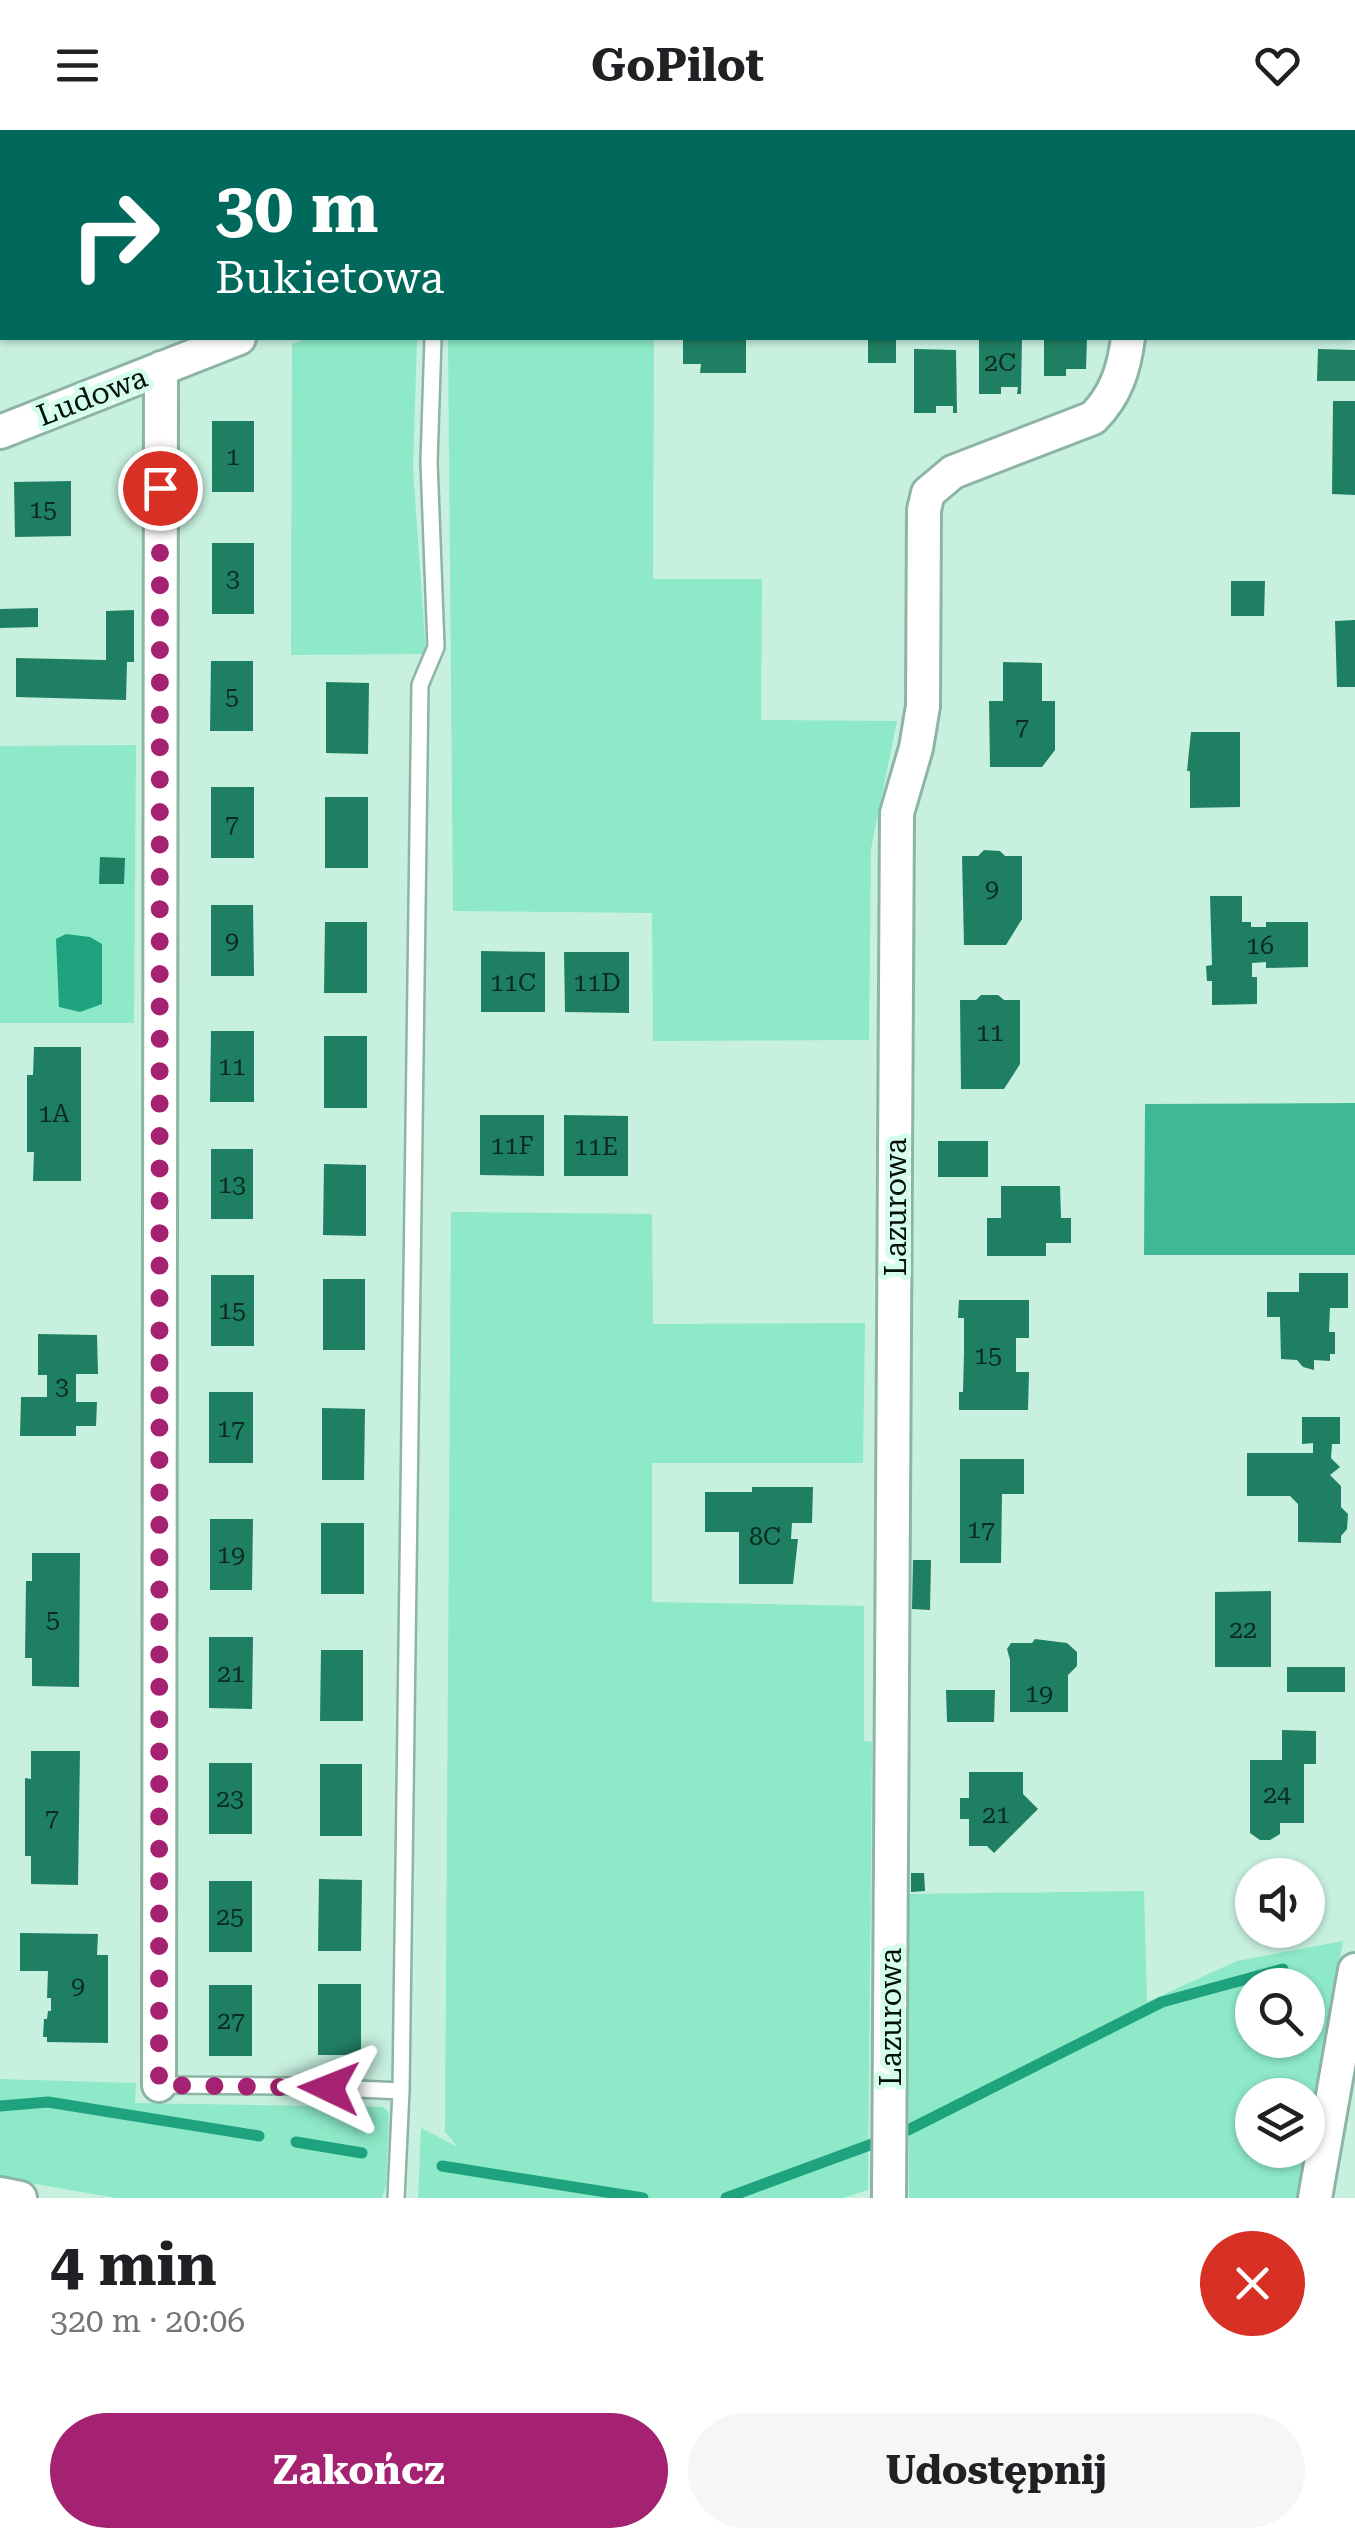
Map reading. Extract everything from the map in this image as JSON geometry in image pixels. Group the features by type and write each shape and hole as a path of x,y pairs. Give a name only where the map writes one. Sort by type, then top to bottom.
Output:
{"street":[{"name":"Ludowa","path":"0,432 234,340"},
{"name":"Lazurowa","path":"888,2198 897,813 916,748 923,706 924,510 928,493 953,472 1094,418 1118,386 1128,340"},
{"path":"159,2085 160,368"},
{"path":"1316,2198 1355,1970"},
{"path":"0,2194 20,2198"}],"lane":[{"path":"396,2198 402,2092 420,686 436,647 428,462 433,340"},
{"path":"159,2085 402,2092"}],"shaded area":[{"path":"302,340 417,340 413,469 426,654 291,655 292,344"},
{"path":"448,340 654,340 653,579 762,579 761,720 897,721 871,849 869,1040 653,1041 652,913 453,911"},
{"path":"136,745 134,1023 0,1023 0,746"},
{"path":"66,934 90,937 102,944 102,1004 80,1012 59,1007 56,939"},
{"path":"1355,1103 1355,1255 1144,1255 1145,1104"},
{"path":"451,1212 652,1214 653,1324 865,1323 863,1463 652,1463 652,1602 864,1606 864,1741 872,1742 868,2190 843,2198 418,2198 421,2128 458,2147 445,2132"},
{"path":"1144,1891 1147,2002 1237,1961 1325,1948 1325,1944 1343,1941 1325,2045 1325,1968 1235,1968 1235,2058 1323,2058 1319,2078 1235,2078 1235,2168 1303,2168 1299,2198 909,2198 908,1894"},
{"path":"0,2079 136,2083 135,2103 383,2107 389,2113 386,2186 382,2198 117,2198 0,2178"}],"building":[{"path":"683,340 746,340 746,373 700,373 701,364 683,364"},
{"path":"868,340 896,340 896,363 868,363"},
{"path":"979,340 1022,340 1021,394 1017,394 1018,387 1001,387 1001,394 979,394"},
{"path":"1044,340 1087,340 1086,369 1066,369 1066,376 1044,376"},
{"path":"914,349 956,350 957,413 953,413 953,406 936,406 936,413 914,413"},
{"path":"1318,349 1355,350 1355,381 1317,381"},
{"path":"1333,401 1355,401 1355,495 1332,494"},
{"path":"212,421 254,421 254,492 212,492"},
{"path":"71,481 71,536 15,537 14,482"},
{"path":"212,543 254,543 254,614 212,614"},
{"path":"1231,581 1265,581 1264,616 1231,616"},
{"path":"38,608 38,627 0,628 0,609"},
{"path":"134,610 134,662 127,662 126,700 16,697 16,658 106,660 106,611"},
{"path":"1355,620 1355,687 1337,687 1335,621"},
{"path":"211,661 253,661 253,731 210,731"},
{"path":"1003,662 1042,663 1042,701 1055,701 1055,750 1042,767 990,767 989,701 1003,701"},
{"path":"326,682 369,683 368,754 326,753"},
{"path":"1191,732 1240,732 1240,807 1190,808 1187,771"},
{"path":"211,787 254,787 254,858 211,858"},
{"path":"325,797 368,797 368,868 325,868"},
{"path":"984,850 1022,856 1022,919 1006,945 964,945 962,856 978,856"},
{"path":"100,857 125,858 124,884 99,884"},
{"path":"1210,896 1242,896 1242,922 1251,922 1251,927 1266,927 1266,922 1308,922 1308,967 1266,968 1266,962 1252,963 1252,977 1257,977 1257,1004 1212,1005 1212,981 1207,981 1206,966 1212,965"},
{"path":"211,905 253,905 254,976 211,976"},
{"path":"325,922 367,922 367,993 324,993"},
{"path":"481,951 545,952 545,1012 481,1012"},
{"path":"564,952 629,952 629,1013 565,1012"},
{"path":"981,995 1020,1000 1020,1064 1004,1089 961,1089 960,1000 976,1000"},
{"path":"211,1031 254,1031 254,1102 210,1102"},
{"path":"324,1036 367,1036 367,1108 324,1108"},
{"path":"34,1047 81,1047 81,1181 33,1181 34,1152 27,1152 27,1075 33,1075"},
{"path":"480,1115 544,1115 544,1176 480,1175"},
{"path":"564,1115 628,1116 628,1176 564,1176"},
{"path":"938,1141 988,1141 988,1177 938,1177"},
{"path":"211,1149 253,1149 253,1219 211,1219"},
{"path":"324,1164 366,1165 366,1236 323,1235"},
{"path":"1001,1186 1060,1186 1061,1218 1071,1218 1071,1243 1046,1243 1046,1256 987,1256 987,1218 1001,1218"},
{"path":"1299,1273 1348,1273 1348,1308 1330,1308 1329,1332 1335,1332 1335,1354 1330,1354 1330,1361 1314,1360 1314,1370 1297,1360 1281,1359 1280,1317 1267,1317 1267,1292 1299,1292"},
{"path":"211,1275 254,1275 254,1346 211,1346"},
{"path":"323,1279 365,1279 365,1350 323,1350"},
{"path":"959,1300 1029,1300 1029,1338 1016,1338 1016,1372 1029,1372 1028,1410 959,1410 959,1392 963,1392 964,1318 958,1318"},
{"path":"38,1334 97,1335 98,1374 76,1374 76,1402 97,1402 96,1426 76,1426 76,1436 20,1436 21,1397 47,1397 47,1375 38,1375"},
{"path":"209,1392 253,1392 253,1463 209,1463"},
{"path":"322,1408 365,1409 364,1480 322,1480"},
{"path":"1302,1417 1340,1417 1340,1444 1332,1444 1331,1458 1340,1467 1330,1475 1341,1486 1341,1507 1348,1514 1341,1543 1298,1542 1298,1504 1290,1496 1247,1496 1247,1453 1313,1453 1313,1443 1302,1444"},
{"path":"960,1459 1024,1459 1024,1494 1002,1494 1001,1563 960,1563"},
{"path":"752,1487 813,1487 812,1523 792,1523 791,1539 798,1539 793,1584 739,1584 739,1532 705,1532 705,1492 752,1492"},
{"path":"210,1519 253,1519 252,1590 210,1590"},
{"path":"321,1523 364,1523 364,1594 321,1594"},
{"path":"32,1553 80,1553 79,1687 32,1686 32,1658 25,1658 26,1581 32,1581"},
{"path":"913,1560 931,1560 930,1610 912,1609"},
{"path":"1271,1591 1271,1667 1215,1667 1215,1592"},
{"path":"209,1637 253,1637 252,1709 209,1708"},
{"path":"1035,1639 1067,1643 1077,1652 1077,1666 1068,1675 1068,1712 1010,1712 1007,1649 1011,1643 1032,1643"},
{"path":"321,1650 363,1650 363,1721 320,1721"},
{"path":"1287,1667 1345,1667 1345,1692 1287,1692"},
{"path":"946,1690 995,1690 994,1722 947,1722"},
{"path":"1282,1730 1316,1731 1316,1764 1304,1764 1304,1823 1280,1823 1280,1834 1260,1840 1250,1833 1250,1760 1282,1760"},
{"path":"31,1751 80,1751 78,1885 31,1884 31,1856 25,1856 25,1778 31,1779"},
{"path":"209,1763 252,1763 252,1834 209,1834"},
{"path":"320,1764 362,1764 362,1836 320,1836"},
{"path":"969,1772 1023,1772 1023,1794 1038,1809 994,1853 987,1846 969,1846 969,1819 960,1819 960,1798 969,1798"},
{"path":"911,1873 924,1873 925,1891 911,1892"},
{"path":"319,1879 362,1880 361,1951 318,1951"},
{"path":"209,1881 252,1881 252,1952 209,1952"},
{"path":"20,1933 98,1934 97,1955 108,1955 108,2043 47,2042 47,2037 43,2037 44,2019 51,2011 51,1998 47,1998 48,1971 20,1971"},
{"path":"318,1984 361,1984 361,2055 318,2055"},
{"path":"209,1985 252,1985 252,2056 209,2056"}],"waterway":[{"path":"908,2130 1162,2002 1235,1982"},
{"path":"0,2106 48,2102 259,2136"},
{"path":"296,2142 362,2153"},
{"path":"726,2198 875,2143"},
{"path":"442,2166 643,2198"}],"route":[{"path":"160,488 159,2085 329,2088"}]}
